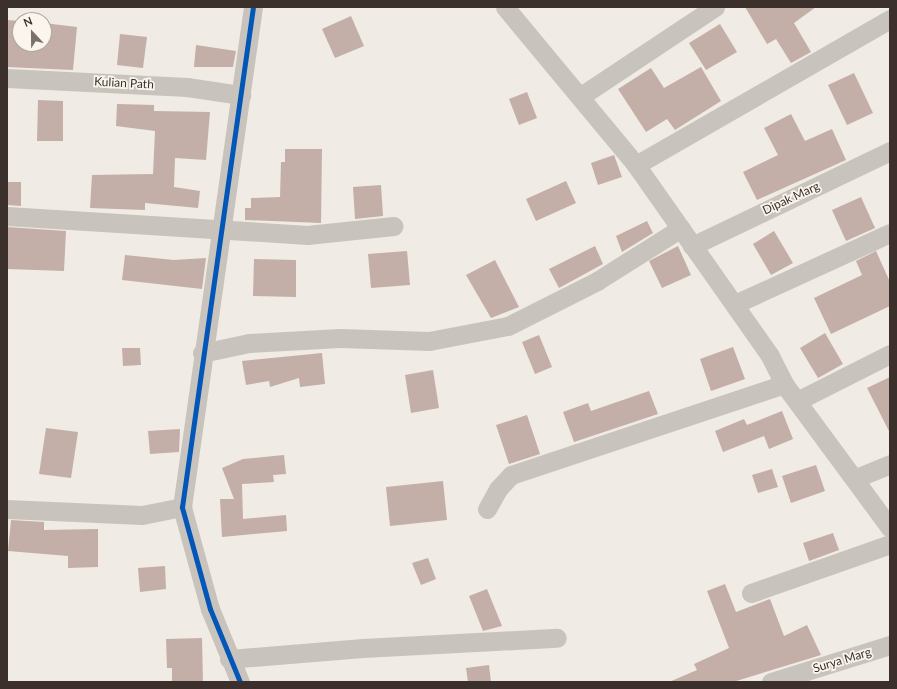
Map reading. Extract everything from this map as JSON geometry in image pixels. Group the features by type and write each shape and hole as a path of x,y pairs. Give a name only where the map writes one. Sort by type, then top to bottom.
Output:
{"street":[{"path":"240,682 210,609 182,507 202,353 223,232 253,7"},
{"path":"505,7 581,96 636,165 692,246 735,304 770,356 784,384 799,400 856,478 890,528"},
{"path":"581,96 715,7"},
{"path":"636,165 890,19"},
{"name":"Kulian Path","path":"7,78 187,87 241,94"},
{"name":"Dipak Marg","path":"692,246 890,151"},
{"path":"7,216 112,221 223,232 307,234 394,226"},
{"path":"202,353 249,343 340,338 429,341 508,326 597,281 681,228"},
{"path":"735,304 890,233"},
{"path":"799,400 890,354"},
{"path":"488,509 498,489 511,475 784,384"},
{"path":"856,478 890,464"},
{"path":"7,509 142,515 182,507"},
{"path":"751,593 890,544"},
{"path":"230,659 356,648 557,638"},
{"name":"Surya Marg","path":"771,682 890,646"}],"building":[{"path":"745,7 816,7 794,23 811,52 791,63 776,39 767,44"},
{"path":"351,16 364,46 335,58 322,29"},
{"path":"7,20 12,20 12,52 52,52 52,24 77,27 73,70 7,67"},
{"path":"720,24 737,52 706,70 689,43"},
{"path":"120,34 147,37 143,68 117,65"},
{"path":"196,45 236,51 233,67 194,67"},
{"path":"701,67 721,101 675,130 667,119 646,132 618,89 651,68 664,88"},
{"path":"854,73 873,113 847,125 828,85"},
{"path":"527,92 537,118 519,125 509,99"},
{"path":"38,100 63,101 63,141 37,141"},
{"path":"117,104 154,105 154,111 210,112 206,160 175,158 174,187 200,191 198,208 145,203 145,210 90,208 92,175 153,174 155,131 116,126"},
{"path":"791,114 805,141 832,129 846,160 757,200 743,172 778,155 764,128"},
{"path":"285,149 322,149 321,223 245,220 245,208 251,208 251,198 280,197 281,162 285,162"},
{"path":"614,155 622,177 598,185 591,163"},
{"path":"566,181 576,203 536,221 526,199"},
{"path":"7,182 21,182 21,206 7,205"},
{"path":"381,185 383,216 355,219 353,187"},
{"path":"861,197 875,228 846,241 832,210"},
{"path":"647,221 653,233 622,252 616,236"},
{"path":"7,227 66,231 64,271 7,269"},
{"path":"774,231 793,263 771,275 753,244"},
{"path":"595,246 603,264 559,288 549,269"},
{"path":"678,246 691,275 662,288 649,261"},
{"path":"407,251 410,285 371,288 368,254"},
{"path":"876,251 890,282 890,306 831,334 814,298 862,275 856,261"},
{"path":"125,255 174,260 206,258 202,289 122,280"},
{"path":"254,259 296,260 296,297 253,296"},
{"path":"495,260 519,307 491,318 466,275"},
{"path":"825,333 843,364 818,378 800,348"},
{"path":"539,335 552,367 535,374 522,342"},
{"path":"733,347 745,379 711,391 700,359"},
{"path":"122,348 140,348 141,365 123,366"},
{"path":"322,353 325,384 300,387 299,378 270,387 269,381 246,385 242,361"},
{"path":"433,370 439,408 411,413 405,375"},
{"path":"890,377 890,433 867,388"},
{"path":"649,391 658,414 574,442 563,412 588,403 591,411"},
{"path":"782,411 793,439 769,449 764,436 723,452 715,431 744,419 747,425"},
{"path":"527,415 540,454 509,464 496,425"},
{"path":"46,428 78,432 71,478 39,474"},
{"path":"180,429 179,452 150,454 148,431"},
{"path":"284,455 286,474 273,475 274,482 242,484 243,519 286,515 287,531 222,537 220,499 234,499 222,468 243,459"},
{"path":"816,465 825,491 791,503 782,476"},
{"path":"772,469 778,487 758,493 752,475"},
{"path":"443,481 447,520 390,526 386,487"},
{"path":"11,520 44,522 44,530 98,529 98,567 68,568 68,556 8,551"},
{"path":"833,533 839,550 809,561 803,543"},
{"path":"428,558 436,579 421,585 412,563"},
{"path":"165,566 166,589 140,592 138,568"},
{"path":"725,584 736,612 770,599 784,636 807,625 821,655 733,682 669,682 697,670 694,664 729,648 707,591"},
{"path":"487,589 502,626 483,631 469,596"},
{"path":"202,638 203,682 172,682 172,668 167,668 166,639"},
{"path":"489,665 491,682 468,682 466,668"}],"cycle path":[{"path":"240,682 210,609 182,507 253,7"}]}
